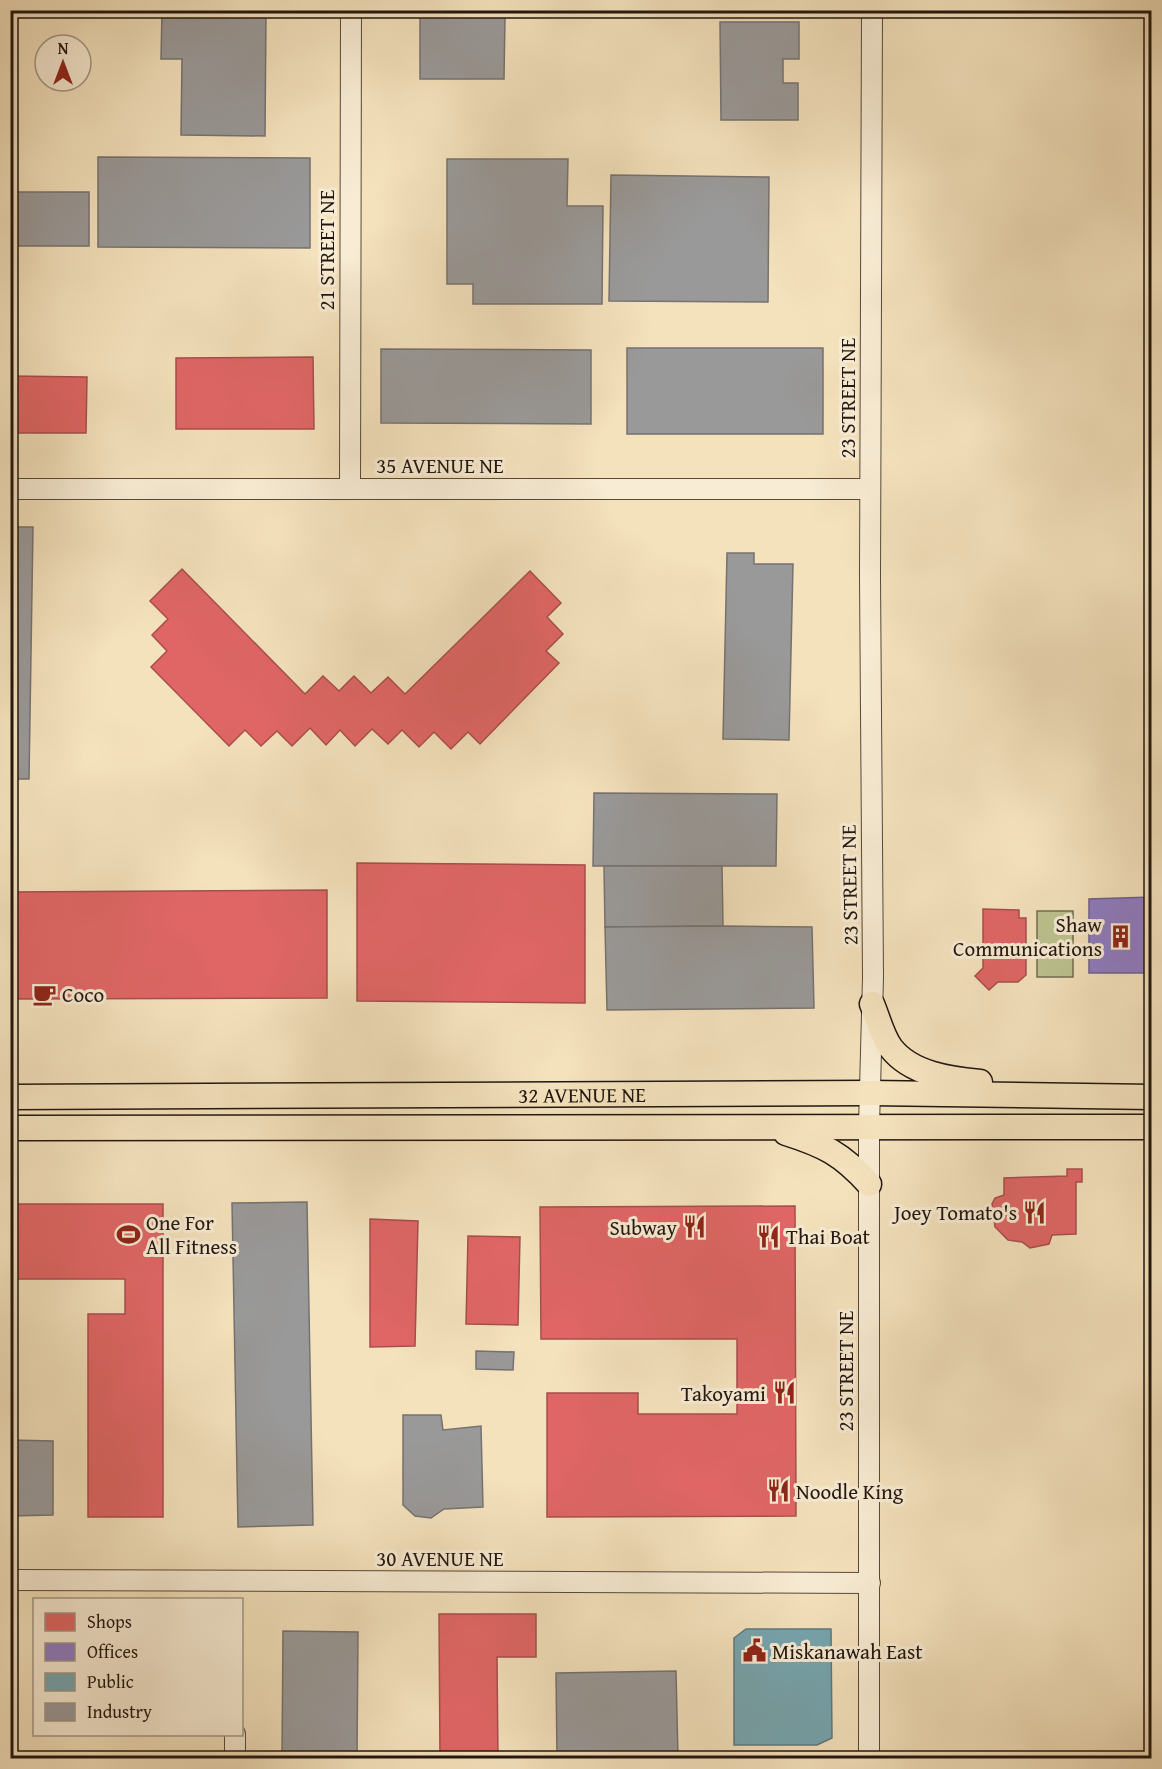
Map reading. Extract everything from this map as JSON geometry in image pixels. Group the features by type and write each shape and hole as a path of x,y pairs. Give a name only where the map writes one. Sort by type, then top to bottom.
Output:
{"main road":[{"path":"872,1004 889,1046 902,1059 920,1069 955,1080 997,1083 1069,1097"},
{"name":"32 AVENUE NE","path":"10,1097 870,1093 1069,1097 1152,1096"},
{"path":"767,1127 827,1148 841,1156 869,1184"},
{"name":"32 AVENUE NE","path":"10,1128 1152,1127"}],"street":[{"name":"21 STREET NE","path":"350,489 351,10"},
{"name":"23 STREET NE","path":"869,1758 872,10"},
{"name":"35 AVENUE NE","path":"10,489 870,489"},
{"name":"30 AVENUE NE","path":"10,1581 237,1590 870,1582"},
{"path":"234,1758 235,1736"}],"green space":[{"path":"1037,911 1073,911 1073,977 1037,977"}],"building: Shops":[{"path":"313,357 314,429 176,429 176,358"},
{"path":"10,376 87,377 86,433 10,433"},
{"path":"182,569 305,694 323,676 339,691 354,676 371,693 388,677 405,694 530,571 561,603 547,617 563,634 546,651 559,663 480,744 468,732 451,749 434,732 419,747 402,730 388,744 372,729 355,746 340,730 326,745 310,728 292,746 277,731 261,746 245,730 229,746 151,667 167,651 152,635 168,619 150,601"},
{"path":"357,863 585,865 585,1003 357,1001"},
{"path":"327,890 327,998 10,999 10,892"},
{"path":"983,909 1019,910 1019,918 1026,918 1026,975 1018,982 998,982 989,990 975,976 983,968"},
{"name":"Joey Tomato's","path":"1067,1169 1082,1169 1082,1182 1076,1182 1076,1234 1052,1235 1049,1244 1030,1248 1022,1242 1008,1240 995,1227 992,1204 995,1198 1004,1195 1004,1178 1067,1176"},
{"path":"10,1204 163,1204 163,1517 88,1517 88,1314 125,1314 125,1279 10,1279"},
{"path":"795,1206 796,1516 547,1517 547,1393 638,1393 638,1414 737,1414 737,1339 541,1339 540,1207"},
{"path":"370,1219 418,1221 415,1346 370,1347"},
{"path":"468,1236 520,1237 518,1325 466,1324"},
{"path":"439,1614 536,1614 536,1657 497,1657 498,1758 440,1758"}],"building: Offices":[{"path":"1147,131 1152,131 1152,196 1146,196"},
{"name":"Shaw Communications","path":"1152,897 1152,973 1089,973 1089,899"}],"building: Public":[{"path":"746,1629 831,1629 832,1738 817,1745 734,1745 734,1638"}],"building: Industry":[{"path":"162,10 266,11 265,136 181,135 182,59 161,59"},
{"path":"420,16 505,17 504,79 420,79"},
{"path":"720,22 799,22 799,59 783,59 783,83 798,83 798,120 721,120"},
{"path":"98,157 310,158 310,248 98,247"},
{"path":"447,159 568,159 567,206 603,206 602,304 473,304 473,284 447,284"},
{"path":"611,175 769,177 768,302 609,301"},
{"path":"10,192 89,192 89,246 10,246"},
{"path":"627,348 823,348 823,434 627,434"},
{"path":"381,349 591,350 591,424 381,423"},
{"path":"10,527 33,527 29,779 10,779"},
{"path":"727,553 754,553 754,564 793,564 789,740 723,739"},
{"path":"594,793 777,794 776,866 593,866"},
{"path":"604,866 722,866 723,926 605,927"},
{"path":"605,927 812,927 814,1008 607,1010"},
{"path":"307,1202 313,1525 238,1527 232,1203"},
{"path":"476,1351 514,1352 513,1370 476,1369"},
{"path":"403,1415 441,1415 443,1430 481,1426 483,1507 444,1509 431,1518 415,1516 403,1505"},
{"path":"10,1440 53,1441 53,1515 10,1516"},
{"path":"283,1631 358,1632 357,1758 282,1758"},
{"path":"676,1671 678,1758 557,1758 556,1673"}],"place":[{"name":"Shaw Communications","path":"1120,936"},
{"name":"Coco","path":"44,994"},
{"name":"Joey Tomato's","path":"1035,1212"},
{"name":"Subway","path":"695,1227"},
{"name":"One For All Fitness","path":"128,1234"},
{"name":"Thai Boat","path":"768,1236"},
{"name":"Takoyami","path":"784,1393"},
{"name":"Noodle King","path":"778,1491"},
{"name":"Miskanawah East","path":"754,1651"}]}
